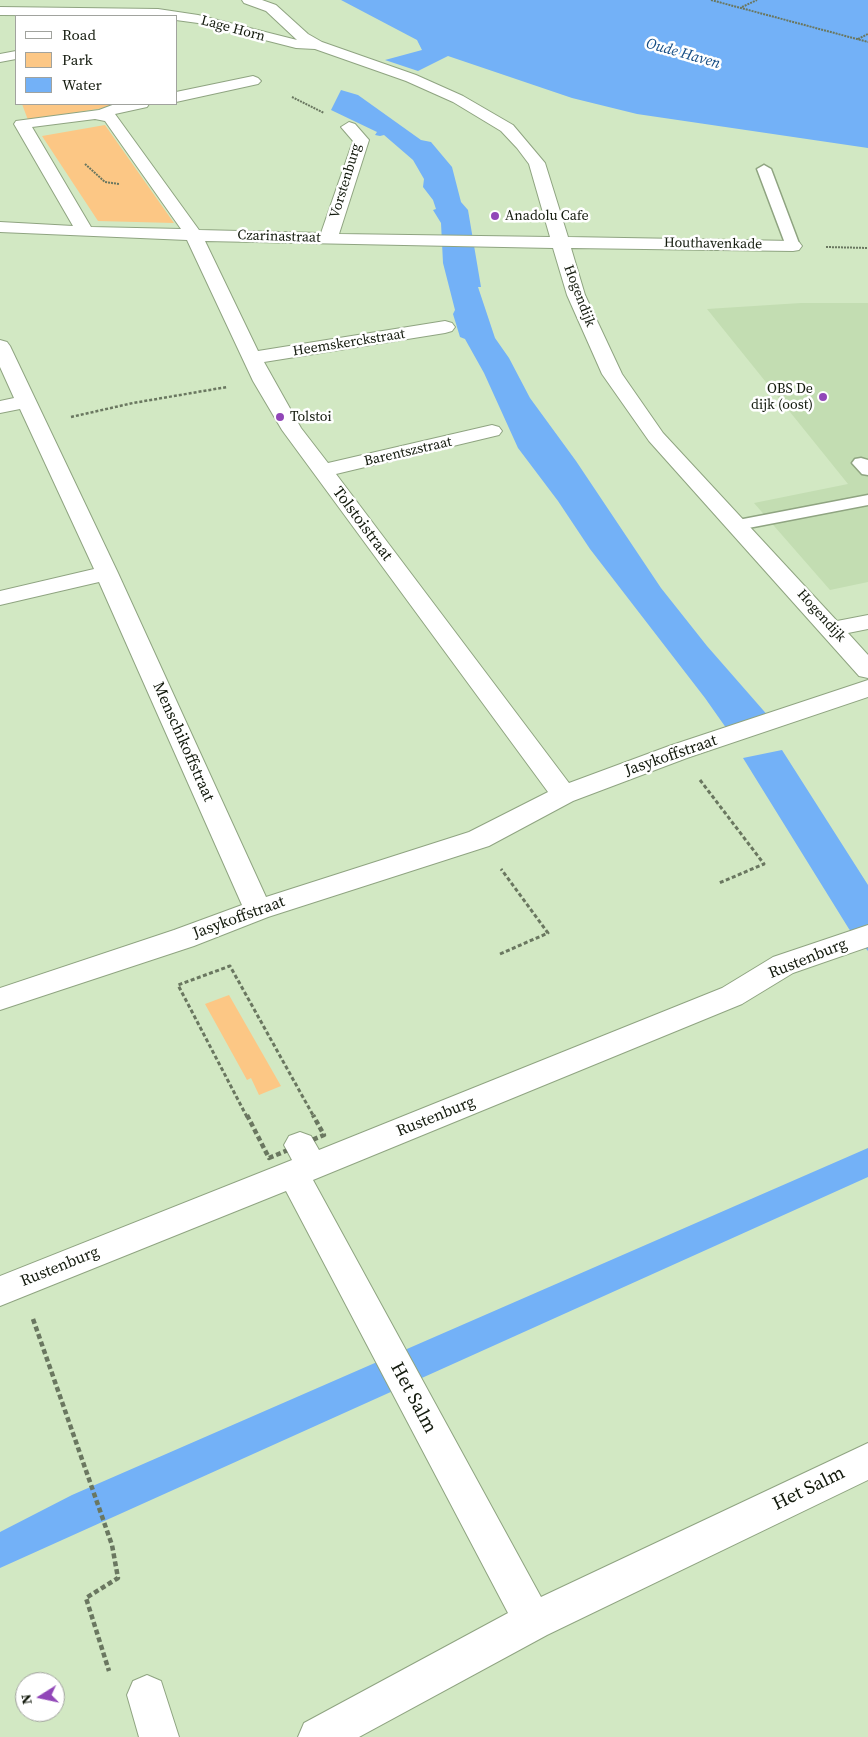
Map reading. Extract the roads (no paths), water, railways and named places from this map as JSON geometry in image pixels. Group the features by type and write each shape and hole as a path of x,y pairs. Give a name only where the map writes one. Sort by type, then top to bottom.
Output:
{"street":[{"name":"Hogendijk","path":"249,0 271,8 303,37 317,45 411,78 458,99 507,128 537,164 576,295 612,374 656,437 833,629 868,670"},
{"name":"Lage Horn","path":"0,11 158,13 171,15"},
{"name":"Lage Horn","path":"178,16 198,19 296,44 317,45"},
{"path":"195,33 220,26"},
{"path":"0,58 15,55"},
{"path":"178,97 253,80"},
{"path":"85,232 45,167 22,124 95,114 101,116 112,109 135,105"},
{"name":"Tolstoistraat","path":"101,116 111,118 192,233 263,381 286,421 564,794"},
{"name":"Vorstenburg","path":"328,239 362,140 349,127"},
{"name":"Czarinastraat","path":"0,227 85,232 192,233 328,239 559,241"},
{"name":"Houthavenkade","path":"559,241 793,246"},
{"name":"Heemskerckstraat","path":"252,358 445,327"},
{"name":"Menschikoffstraat","path":"0,346 107,573 258,910"},
{"path":"0,408 26,402"},
{"name":"Barentszstraat","path":"323,471 492,432"},
{"path":"0,598 107,573"},
{"path":"833,629 868,622"},
{"name":"Jasykoffstraat","path":"0,999 184,938 258,910 479,839 564,794 678,752 868,688"},
{"name":"Rustenburg","path":"10,1287 302,1162 576,1062 732,996 783,965 860,938"},
{"name":"Het Salm","path":"302,1162 379,1334 533,1621"},
{"name":"Het Salm","path":"318,1737 533,1621 868,1461"},
{"path":"147,1695 160,1737"}],"lane":[{"path":"764,168 793,246"},
{"path":"738,525 868,500"}],"water":[{"name":"Oude Haven","path":"341,0 868,0 868,148 637,114 572,98 448,56 418,71 385,60 422,50 417,40"},
{"path":"341,90 358,95 421,140 431,142 452,167 461,202 468,210 481,287 478,287 495,338 509,358 530,398 576,461 661,588 707,646 777,726 736,742 705,698 590,549 558,501 518,448 484,373 465,339 460,337 453,314 455,310 443,263 441,223 433,210 436,209 433,200 423,187 424,179 413,160 384,135 375,135 377,132 331,110"},
{"path":"782,750 868,885 868,951 849,929 743,758"},
{"path":"868,1148 868,1177 0,1568 0,1532 72,1495"}],"place":[{"name":"Anadolu Cafe","path":"495,216"},
{"name":"OBS De dijk (oost)","path":"823,397"},
{"name":"Tolstoi","path":"280,417"}]}
